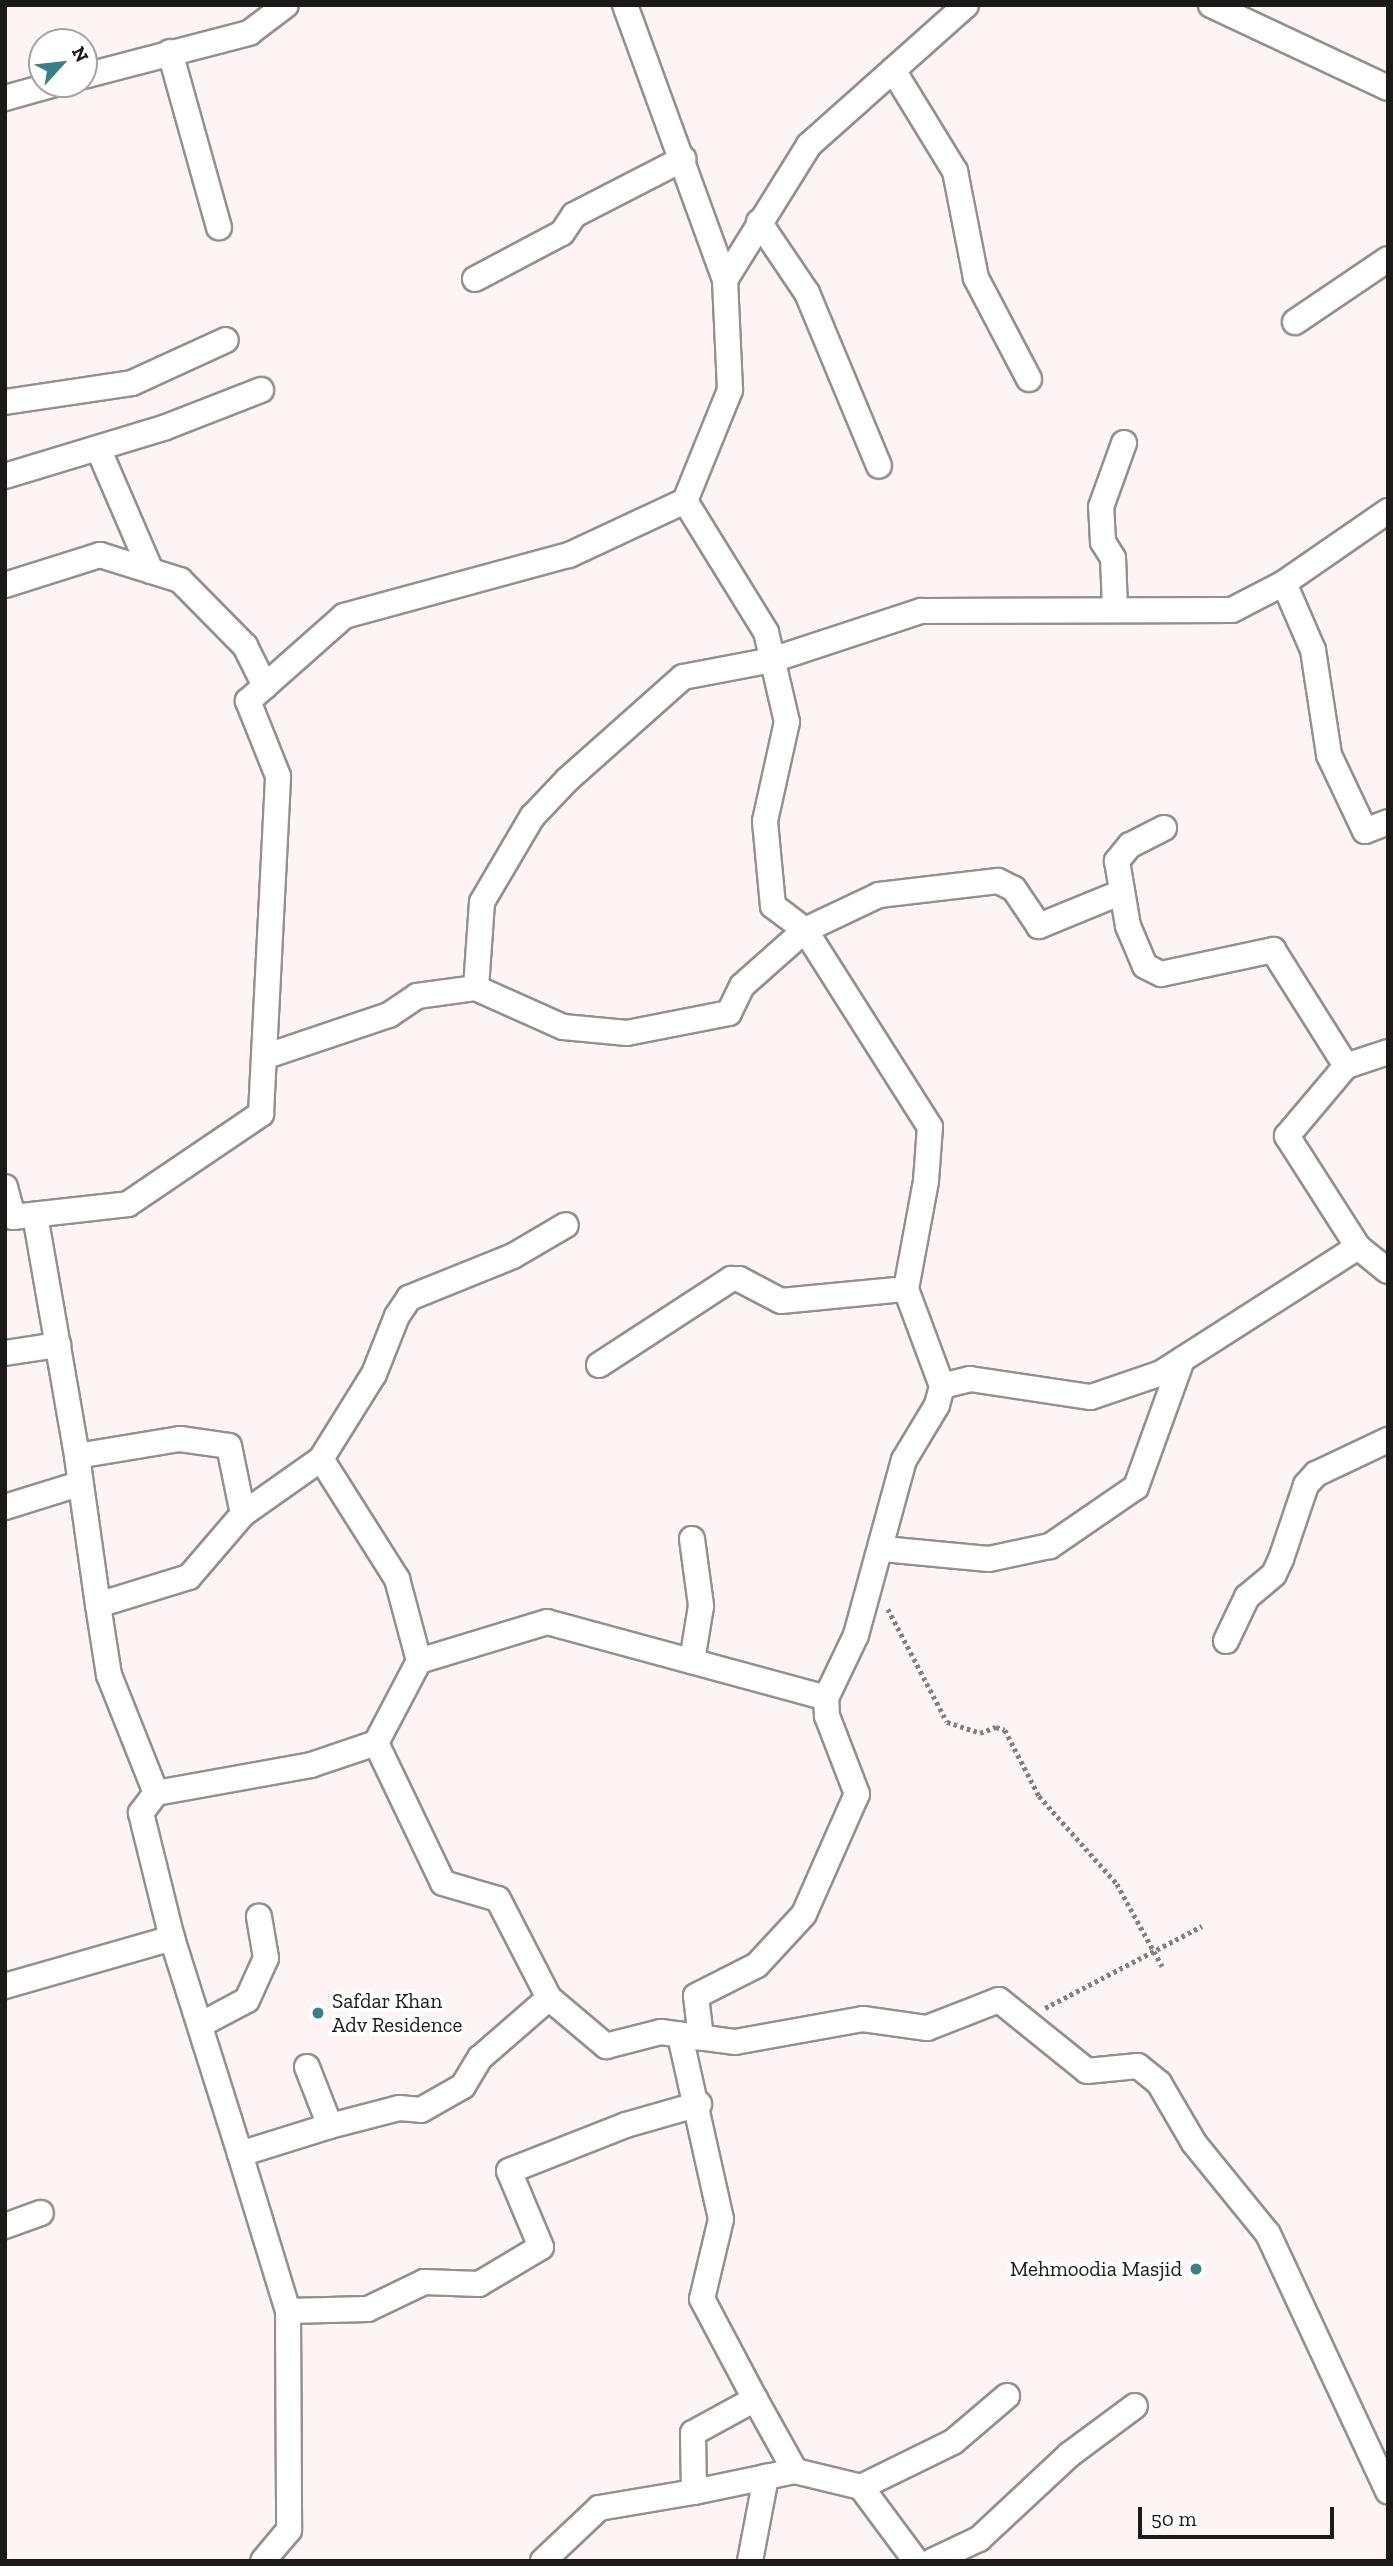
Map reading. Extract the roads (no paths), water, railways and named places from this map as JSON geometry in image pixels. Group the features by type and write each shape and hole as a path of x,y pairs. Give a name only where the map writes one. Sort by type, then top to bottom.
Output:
{"street":[{"path":"98,72 249,33 286,5"},
{"path":"18,1216 128,1204 261,1114 278,776 248,701 344,616 569,555 685,501 730,390 725,280 625,5"},
{"path":"725,280 809,145 966,5"},
{"path":"1210,5 1388,88"},
{"path":"170,52 219,227"},
{"path":"893,71 955,172 976,278 1030,379"},
{"path":"5,98 28,92"},
{"path":"475,279 562,233 574,215 682,159"},
{"path":"759,222 807,293 879,466"},
{"path":"1295,322 1388,259"},
{"path":"5,402 132,383 226,340"},
{"path":"5,477 98,448 261,390"},
{"path":"1115,609 1112,558 1103,542 1101,507 1124,443"},
{"path":"98,448 150,570"},
{"path":"685,501 766,632 787,722 765,821 773,906 805,930 930,1127 926,1181 906,1289 942,1386 937,1405 904,1460 883,1549 871,1577 856,1635 826,1698 827,1716 857,1794 804,1914 757,1965 696,1996 690,2036 699,2104 721,2219 702,2299 795,2471"},
{"path":"476,988 482,902 532,817 567,780 683,677 772,660 921,611 1232,610 1284,583 1388,511"},
{"path":"5,584 100,555 180,580 236,636 265,687"},
{"path":"1284,583 1313,650 1329,755 1365,831 1388,822"},
{"path":"1164,828 1130,845 1117,861 1128,926 1151,972 1161,974 1273,950 1346,1066"},
{"path":"264,1057 388,1015 417,996 476,988 563,1027 627,1033 729,1013 742,986 805,930 879,895 998,881 1014,888 1039,926 1122,892"},
{"path":"1388,1052 1346,1066 1287,1136 1359,1247 1388,1271"},
{"path":"5,1187 18,1216 58,1345 77,1456 108,1675 156,1793"},
{"path":"98,1605 189,1577 243,1514 321,1459 374,1374 397,1316 409,1298 513,1256 566,1225"},
{"path":"942,1386 970,1379 1091,1397 1161,1373 1359,1247"},
{"path":"599,1365 731,1279 740,1279 780,1301 906,1289"},
{"path":"5,1353 58,1345"},
{"path":"883,1549 989,1559 1050,1546 1136,1486 1182,1360"},
{"path":"77,1456 180,1439 229,1446 243,1514"},
{"path":"1226,1641 1247,1597 1274,1574 1306,1485 1316,1474 1388,1440"},
{"path":"263,2561 289,2529 288,2311 172,1938 141,1813 156,1793 311,1765 376,1743 419,1661 397,1579 321,1459"},
{"path":"5,1507 79,1484"},
{"path":"692,1539 701,1606 692,1661"},
{"path":"419,1661 547,1622 826,1698"},
{"path":"376,1743 443,1883 498,1899 550,1998 606,2046 661,2032 735,2042 863,2019 927,2028 999,2000 1087,2071 1138,2066 1159,2083 1194,2143 1268,2234 1388,2491"},
{"path":"200,2025 247,2000 266,1958 259,1917"},
{"path":"5,1986 172,1938"},
{"path":"240,2154 399,2108 421,2110 463,2086 480,2058 550,1998"},
{"path":"307,2067 330,2126"},
{"path":"288,2311 368,2309 424,2282 479,2284 541,2248 509,2171 626,2125 699,2104"},
{"path":"5,2226 41,2213"},
{"path":"861,2487 953,2441 1007,2396"},
{"path":"694,2492 693,2433 755,2399"},
{"path":"932,2561 979,2539 1069,2455 1135,2406"},
{"path":"543,2561 599,2508 795,2471 861,2487 916,2561"},
{"path":"750,2561 766,2477"}],"place":[{"name":"Safdar Khan Adv Residence","path":"318,2013"},
{"name":"Mehmoodia Masjid","path":"1196,2269"}]}
